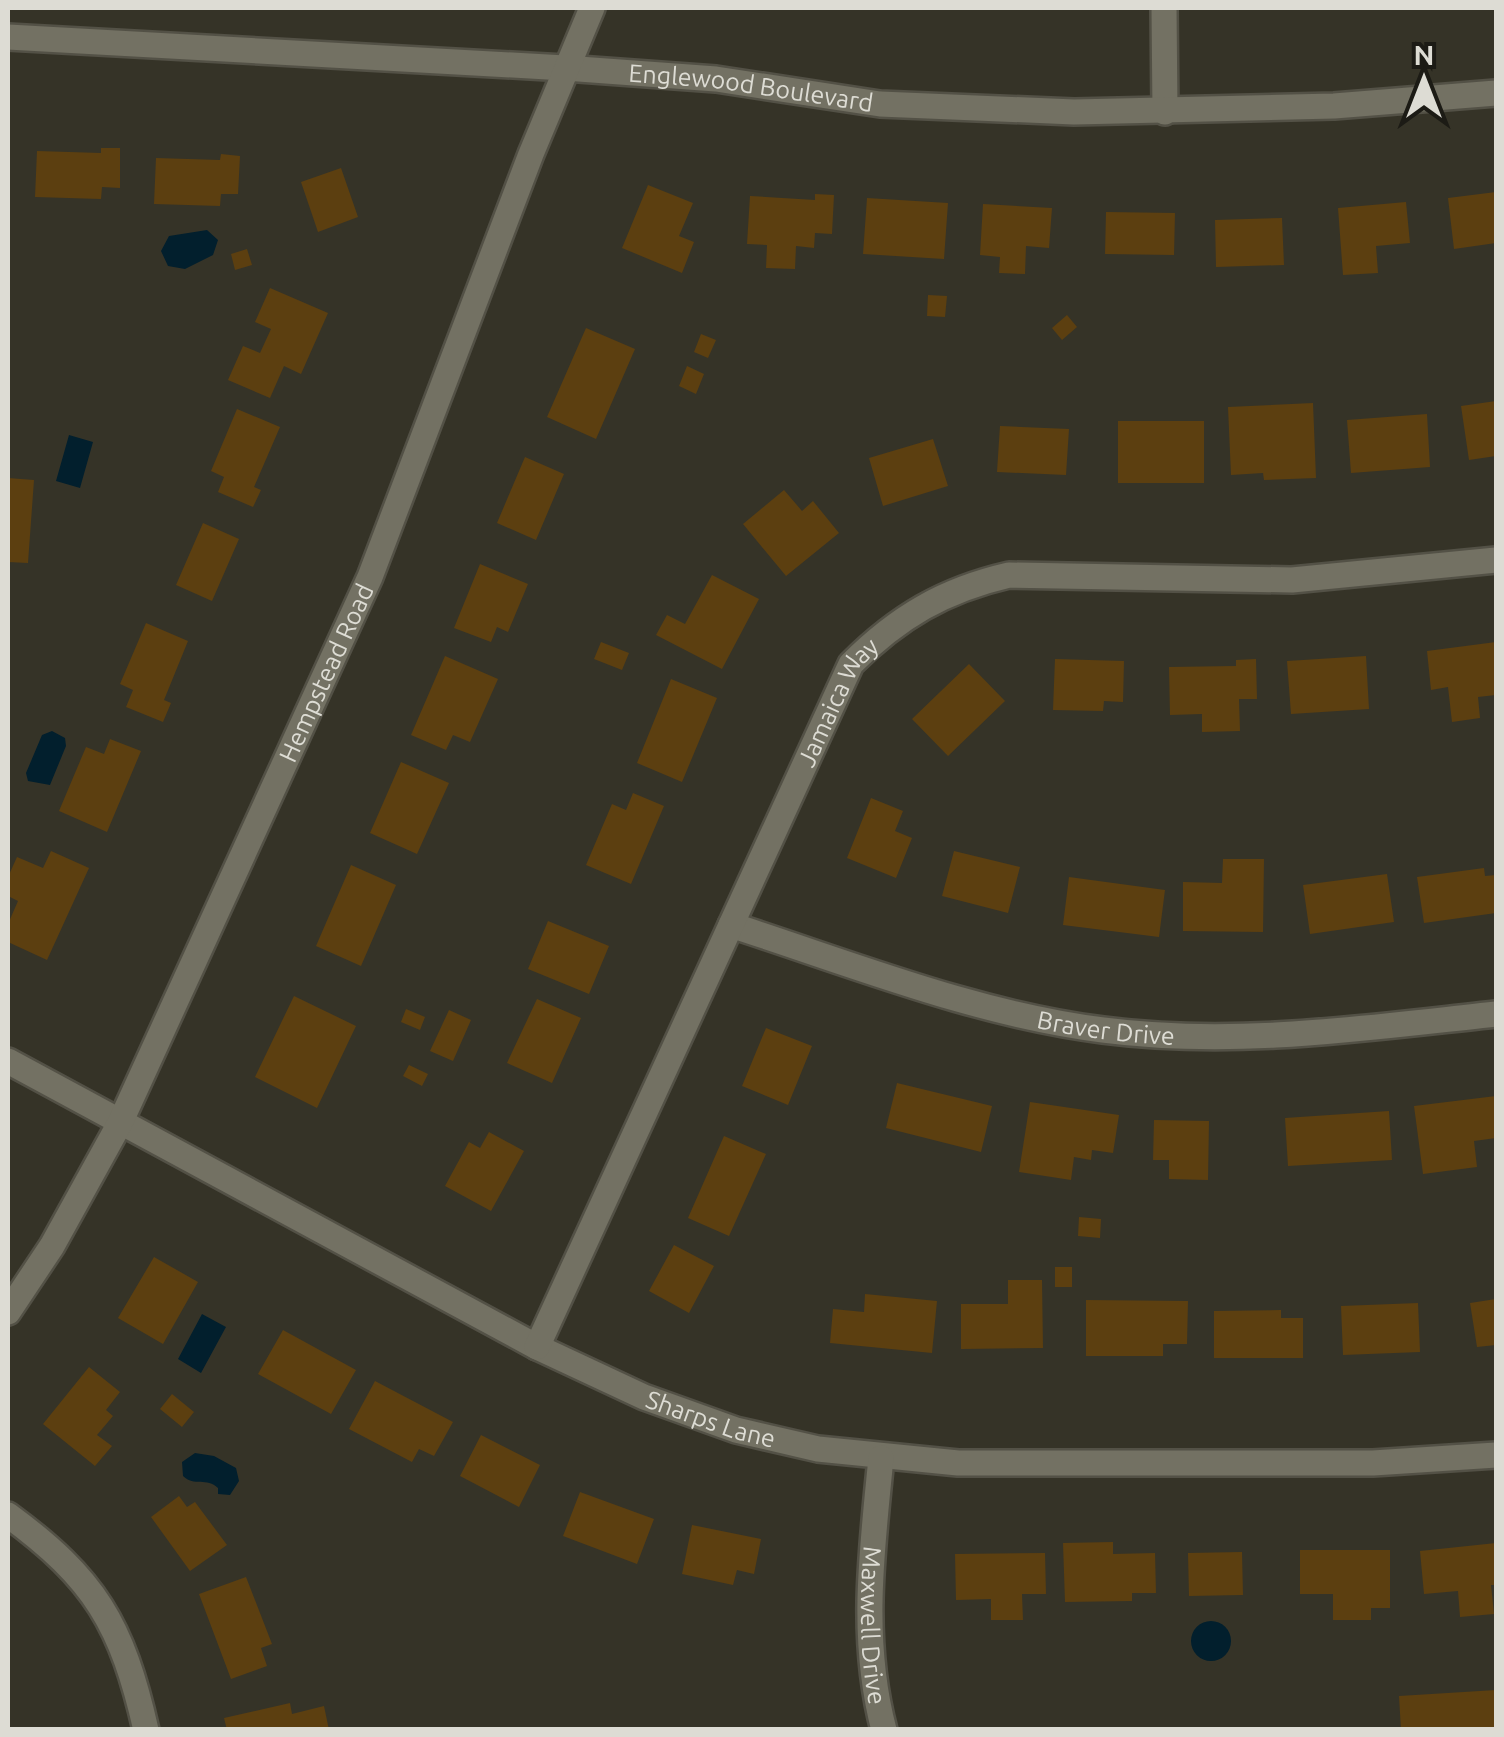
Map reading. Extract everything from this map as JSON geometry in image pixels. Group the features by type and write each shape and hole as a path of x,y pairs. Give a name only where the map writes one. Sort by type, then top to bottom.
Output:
{"street":[{"name":"Hempstead Road","path":"8,1312 52,1246 120,1123 370,577 565,68 592,8"},
{"path":"1164,8 1165,112"},
{"name":"Englewood Boulevard","path":"8,37 716,79 880,104 1165,112 1334,106 1496,93"},
{"name":"Jamaica Way","path":"536,1347 852,664 882,634 920,606 967,584 1009,575 1292,580 1496,560"},
{"name":"Braver Drive","path":"731,925 978,1004 1101,1030 1182,1037 1280,1037 1496,1014"},
{"name":"Sharps Lane","path":"8,1060 536,1347 644,1397 736,1430 881,1458 958,1463 1374,1463 1496,1454"},
{"name":"Maxwell Drive","path":"881,1458 868,1591 870,1656 884,1730"},
{"path":"8,1515 54,1549 90,1589 132,1666 146,1730"}],"water":[{"path":"207,230 218,240 213,255 185,269 168,266 161,251 169,236"},
{"path":"69,435 93,442 80,488 56,481"},
{"path":"52,731 65,738 66,746 50,785 28,781 26,773 42,735"},
{"path":"202,1314 226,1327 201,1373 178,1359"},
{"path":"195,1453 214,1456 236,1468 239,1481 230,1495 218,1494 214,1485 183,1476 182,1462"},
{"path":"1211,1621 1225,1627 1231,1641 1225,1655 1211,1661 1197,1655 1191,1641 1197,1627"}],"building":[{"path":"101,148 120,148 120,188 102,187 101,199 35,197 37,151 101,153"},
{"path":"221,154 240,156 238,194 221,194 220,206 154,204 156,158 220,160"},
{"path":"341,168 358,217 318,232 301,182"},
{"path":"648,185 693,203 679,236 694,242 682,273 622,248"},
{"path":"1496,192 1496,243 1454,249 1448,198"},
{"path":"815,194 834,195 832,234 815,233 814,248 796,246 795,269 766,268 767,245 747,244 750,196 815,200"},
{"path":"867,198 948,203 944,259 863,254"},
{"path":"1406,202 1410,243 1376,246 1378,273 1343,275 1338,208"},
{"path":"983,204 1052,208 1049,248 1026,246 1025,274 999,273 1000,257 980,255"},
{"path":"1106,212 1175,213 1174,255 1105,254"},
{"path":"1282,218 1284,265 1216,267 1215,220"},
{"path":"247,249 252,265 235,270 231,254"},
{"path":"270,288 328,313 301,374 284,366 270,398 228,380 243,346 260,353 271,329 255,322"},
{"path":"928,295 947,296 945,317 927,316"},
{"path":"1067,315 1077,327 1062,340 1052,328"},
{"path":"586,328 635,349 596,439 547,417"},
{"path":"701,334 716,340 708,358 694,352"},
{"path":"687,366 704,374 696,394 679,386"},
{"path":"1496,401 1496,456 1469,460 1461,406"},
{"path":"1313,403 1316,478 1264,480 1263,473 1231,475 1228,407"},
{"path":"237,409 280,427 254,487 261,490 253,507 218,492 224,477 211,471"},
{"path":"1427,414 1430,467 1351,473 1347,420"},
{"path":"1118,421 1204,421 1204,483 1118,483"},
{"path":"1000,426 1069,429 1066,475 997,472"},
{"path":"933,439 948,486 883,506 869,458"},
{"path":"525,457 564,474 536,540 497,523"},
{"path":"8,478 34,480 28,563 8,562"},
{"path":"784,490 802,511 813,501 839,533 786,576 743,524"},
{"path":"203,523 239,539 212,601 176,585"},
{"path":"480,564 528,584 508,632 497,627 491,642 454,628"},
{"path":"712,575 759,599 722,669 656,635 667,615 685,624"},
{"path":"146,623 188,641 164,700 171,703 163,722 126,707 133,690 120,684"},
{"path":"601,642 629,653 622,670 594,659"},
{"path":"1496,642 1496,695 1478,697 1480,718 1452,722 1448,687 1431,690 1427,651"},
{"path":"445,656 498,679 470,742 453,735 446,750 411,735"},
{"path":"1366,656 1369,709 1291,714 1287,661"},
{"path":"1055,659 1124,661 1123,702 1104,701 1103,711 1053,710"},
{"path":"1256,659 1257,699 1239,699 1240,731 1202,732 1202,714 1170,715 1169,667 1236,666 1236,660"},
{"path":"969,664 1005,701 948,756 912,719"},
{"path":"671,679 717,698 682,782 637,763"},
{"path":"110,739 141,751 107,832 59,811 86,747 104,754"},
{"path":"401,762 449,783 417,854 370,833"},
{"path":"633,793 664,806 631,884 586,865 612,804 626,810"},
{"path":"871,798 903,811 895,831 912,838 896,878 847,858"},
{"path":"51,851 89,868 47,960 8,942 8,924 18,901 8,896 8,877 17,857 43,868"},
{"path":"954,851 1020,867 1008,913 942,896"},
{"path":"1223,859 1264,859 1263,932 1183,931 1183,882 1222,883"},
{"path":"351,865 396,885 361,966 316,946"},
{"path":"1484,868 1485,876 1496,875 1496,913 1424,923 1417,877"},
{"path":"1387,874 1394,922 1310,934 1303,885"},
{"path":"1069,877 1165,890 1159,937 1063,925"},
{"path":"548,921 609,946 589,994 528,969"},
{"path":"294,996 356,1026 317,1108 255,1077"},
{"path":"537,999 581,1018 552,1083 507,1063"},
{"path":"406,1009 425,1017 420,1030 401,1022"},
{"path":"449,1010 471,1020 453,1061 430,1051"},
{"path":"766,1028 812,1046 788,1105 742,1086"},
{"path":"409,1065 428,1074 422,1086 403,1076"},
{"path":"897,1083 992,1106 981,1152 886,1128"},
{"path":"1496,1096 1496,1138 1474,1141 1477,1167 1423,1174 1414,1106"},
{"path":"1030,1102 1119,1115 1113,1153 1092,1150 1091,1160 1074,1157 1071,1180 1019,1172"},
{"path":"1389,1111 1392,1160 1288,1166 1285,1118"},
{"path":"1154,1120 1209,1121 1208,1180 1169,1179 1169,1160 1153,1160"},
{"path":"489,1132 524,1151 491,1211 445,1186 469,1142 480,1148"},
{"path":"724,1136 766,1154 729,1236 688,1218"},
{"path":"1079,1217 1101,1219 1100,1238 1078,1236"},
{"path":"674,1245 714,1266 689,1313 649,1291"},
{"path":"154,1257 198,1282 163,1344 118,1318"},
{"path":"1055,1267 1072,1267 1072,1287 1055,1287"},
{"path":"1008,1280 1042,1280 1043,1348 961,1349 961,1304 1008,1304"},
{"path":"865,1294 937,1301 932,1353 830,1343 833,1309 864,1312"},
{"path":"1496,1299 1496,1345 1477,1347 1470,1303"},
{"path":"1086,1300 1188,1301 1187,1344 1163,1344 1163,1356 1086,1356"},
{"path":"1418,1303 1420,1352 1343,1355 1341,1306"},
{"path":"1281,1310 1281,1318 1303,1318 1303,1358 1214,1358 1214,1311"},
{"path":"283,1330 356,1370 331,1414 258,1374"},
{"path":"89,1367 120,1392 106,1410 113,1416 97,1435 112,1446 95,1466 43,1424"},
{"path":"375,1381 453,1422 434,1456 419,1449 412,1462 349,1429"},
{"path":"172,1394 194,1412 182,1427 160,1409"},
{"path":"481,1435 540,1465 519,1507 460,1476"},
{"path":"580,1492 654,1519 637,1564 563,1536"},
{"path":"179,1496 187,1507 195,1502 227,1545 190,1571 151,1517"},
{"path":"692,1525 761,1539 754,1574 737,1570 733,1585 682,1574"},
{"path":"1113,1542 1113,1554 1155,1553 1156,1593 1132,1593 1132,1601 1065,1602 1063,1543"},
{"path":"1496,1543 1496,1585 1491,1585 1494,1614 1460,1617 1458,1591 1424,1594 1420,1551"},
{"path":"1300,1550 1390,1550 1390,1608 1371,1608 1371,1620 1333,1620 1333,1594 1300,1594"},
{"path":"1242,1552 1243,1595 1189,1596 1188,1553"},
{"path":"1045,1553 1046,1594 1022,1594 1023,1620 991,1620 991,1599 956,1600 955,1554"},
{"path":"246,1577 272,1644 261,1648 267,1666 231,1679 199,1594"},
{"path":"1496,1690 1496,1730 1401,1730 1399,1696"},
{"path":"290,1703 292,1714 324,1706 329,1730 227,1730 224,1718"}]}
